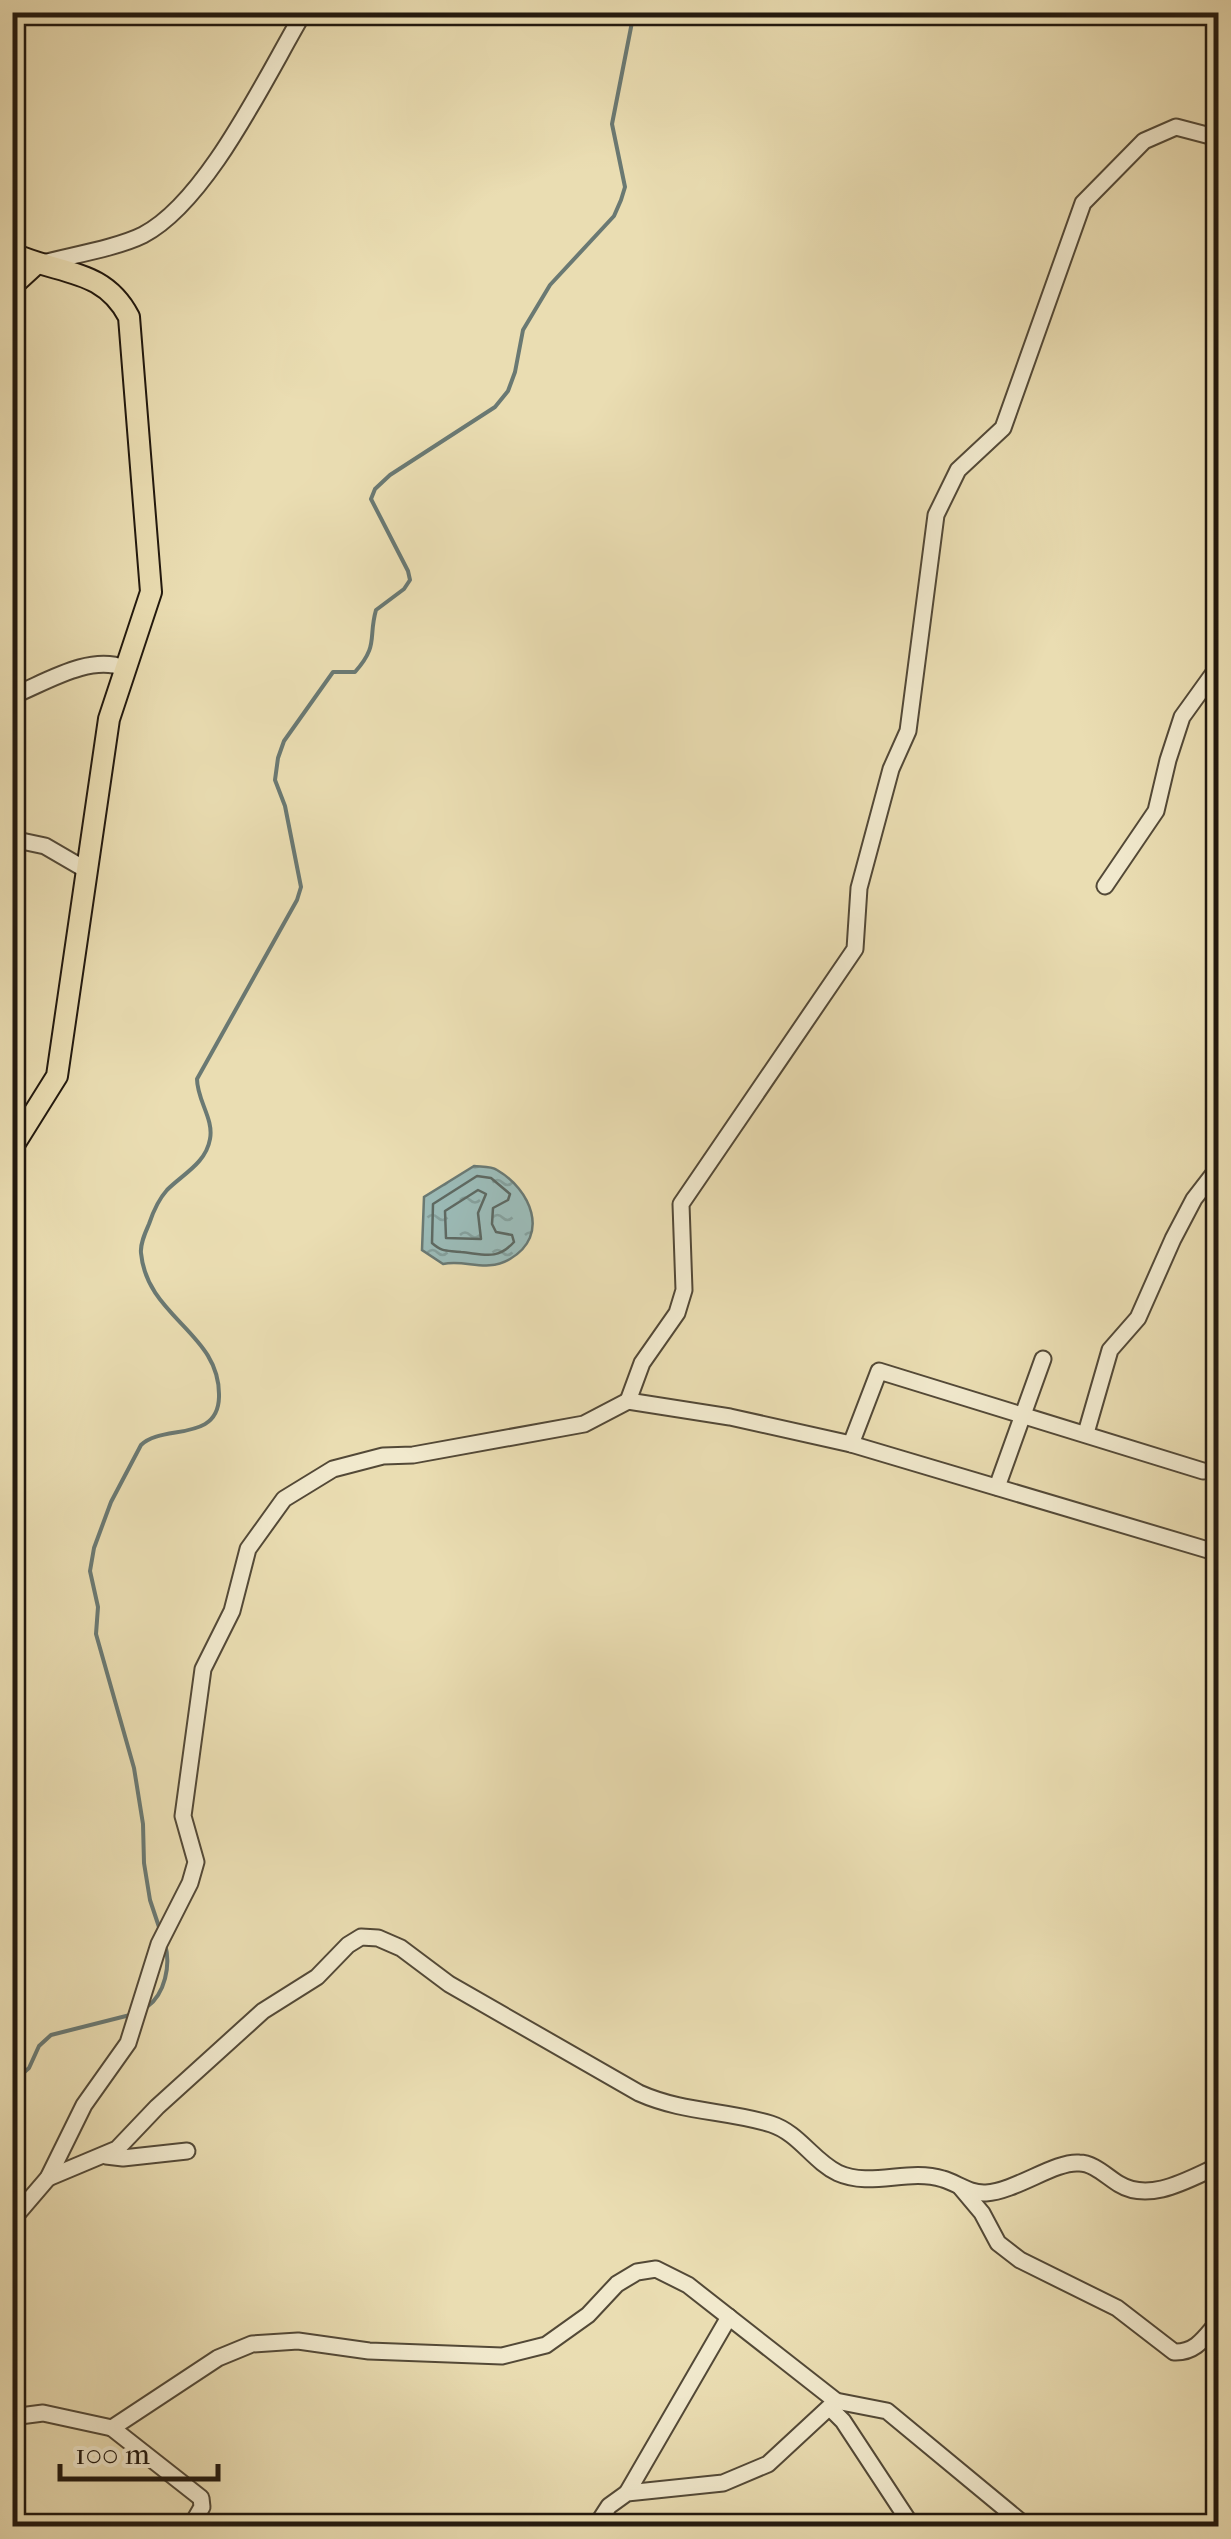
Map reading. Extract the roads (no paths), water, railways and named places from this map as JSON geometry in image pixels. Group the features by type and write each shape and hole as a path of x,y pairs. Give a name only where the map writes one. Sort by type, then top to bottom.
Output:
{"main road":[{"path":"12,253 36,264 92,278 108,288 128,317 152,592 109,718 57,1076 12,1148"},
{"path":"12,286 36,264"}],"street":[{"path":"36,264 141,236 167,219 210,171 304,12"},
{"path":"628,1401 642,1363 677,1313 684,1290 682,1204 855,948 859,888 866,859 891,768 908,731 936,515 958,470 1003,428 1083,203 1144,141 1176,127 1218,138"},
{"path":"12,696 88,666 124,668"},
{"path":"1104,886 1156,811 1182,718 1218,667"},
{"path":"12,839 45,846 88,871"},
{"path":"1086,1433 1110,1350 1138,1318 1172,1239 1218,1168"},
{"path":"996,1486 1043,1359"},
{"path":"851,1444 879,1370 1204,1471"},
{"path":"12,2220 48,2178 84,2105 128,2043 161,1939 196,1862 183,1816 203,1669 232,1612 248,1550 284,1499 333,1469 383,1456 413,1456 584,1424 628,1401 730,1417 851,1444 1218,1553"},
{"path":"48,2178 106,2156 263,2010 318,1977 348,1945 361,1938 378,1938 401,1948 448,1984 668,2106 778,2126 836,2172 862,2180 915,2175 943,2179 984,2193 1083,2162 1130,2191 1147,2193 1218,2166"},
{"path":"106,2156 123,2158 187,2151"},
{"path":"12,2183 22,2205"},
{"path":"961,2188 982,2213 998,2242 1020,2260 1117,2308 1174,2352 1196,2347 1218,2322"},
{"path":"112,2428 218,2358 252,2344 298,2341 368,2351 502,2356 546,2346 588,2315 617,2284 637,2272 656,2268 688,2285 834,2405 912,2526"},
{"path":"596,2526 609,2506 627,2493 729,2317"},
{"path":"627,2493 723,2483 768,2464 834,2405 886,2410 1026,2526"},
{"path":"12,2417 43,2413 112,2428 201,2498 202,2507 191,2526"}],"water":[{"path":"474,1166 495,1169 519,1189 531,1213 530,1238 523,1249 501,1263 443,1264 422,1250 424,1197"}],"waterway":[{"path":"160,1930 144,1863 143,1824 134,1768 96,1634 98,1607 90,1571 111,1502 141,1445 209,1421 219,1397 208,1357 156,1294 146,1275 142,1242 161,1198 208,1147 210,1124 197,1079 301,887 285,806 275,780 284,741 333,672 355,672 370,648 376,610 410,580 371,499 375,489 390,475 495,407 508,391 515,372 523,330 550,285 614,216 625,187 612,124 634,12"},
{"path":"147,2007 165,1979 165,1944"},
{"path":"12,2083 29,2068 39,2046 51,2035 134,2014"}]}
